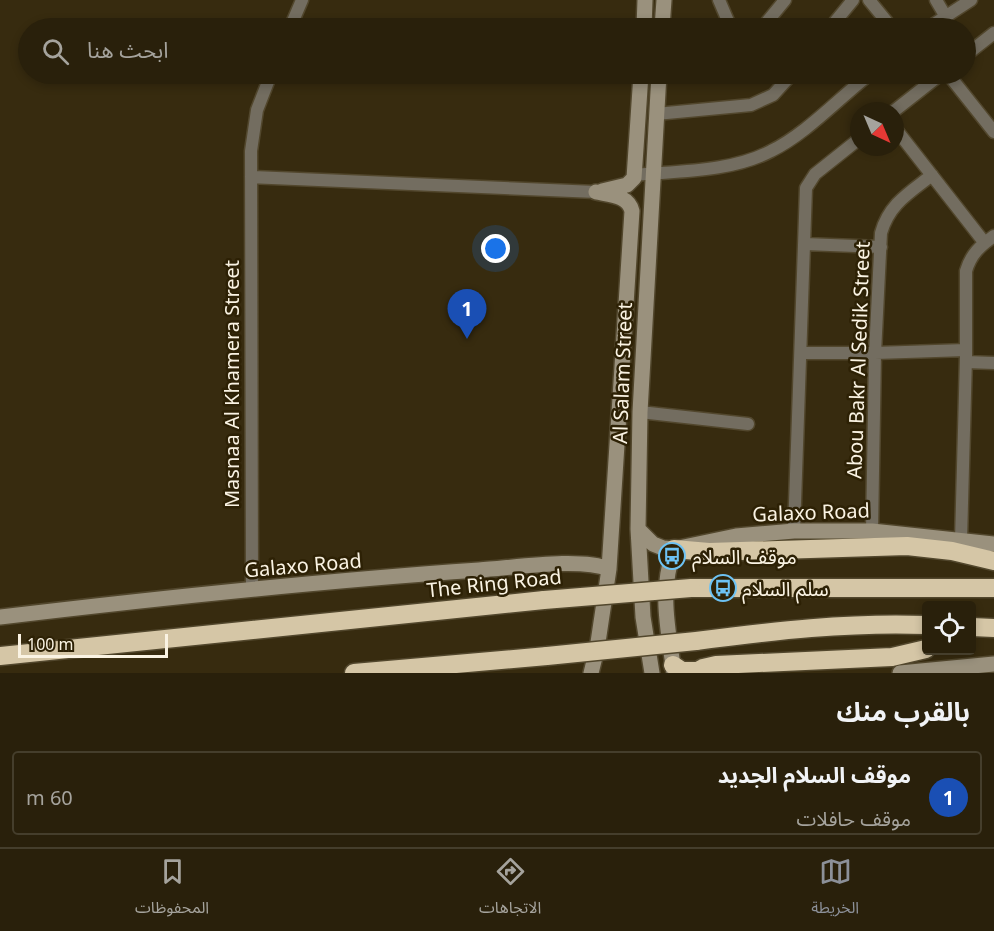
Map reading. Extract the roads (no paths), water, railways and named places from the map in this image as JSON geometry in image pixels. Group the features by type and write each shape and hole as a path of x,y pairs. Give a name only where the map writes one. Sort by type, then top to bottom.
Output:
{"highway":[{"path":"674,549 709,552 907,546 952,551 994,561"},
{"name":"The Ring Road","path":"0,656 544,600 691,588 994,588"},
{"path":"354,673 547,656 819,627 873,624 922,625"},
{"path":"976,627 994,628"},
{"path":"674,669 696,672 716,665 892,657 922,650"}],"street":[{"path":"294,18 302,0"},
{"path":"644,18 645,0"},
{"path":"663,18 664,0"},
{"path":"718,0 726,18"},
{"path":"770,18 785,0"},
{"path":"838,18 853,0"},
{"path":"869,0 883,18"},
{"path":"936,0 946,17 971,0"},
{"path":"976,47 994,33"},
{"name":"Masnaa Al Khamera Street","path":"252,590 250,177 253,130 257,110 267,84"},
{"path":"596,192 627,185 633,181 640,84"},
{"name":"Al Salam Street","path":"652,673 643,617 638,529 640,412 658,84"},
{"path":"656,114 751,105 773,95 783,84"},
{"path":"635,175 728,165 770,152 789,141 858,84"},
{"path":"904,103 928,84"},
{"path":"956,84 994,131"},
{"path":"904,139 989,239 976,250 969,260 966,271 961,540"},
{"path":"794,531 806,188 809,181 850,147"},
{"name":"Abou Bakr Al Sedik Street","path":"872,531 875,353 881,247 885,219 893,207 932,175"},
{"path":"250,177 596,192 622,198 632,207 609,568 597,650 591,673"},
{"path":"805,244 881,247"},
{"path":"629,267 646,298"},
{"path":"801,353 966,356 994,363"},
{"path":"640,412 748,424"},
{"path":"638,529 653,544 674,549 667,569 664,590 674,669"},
{"name":"Galaxo Road","path":"674,549 736,536 794,531 872,531 994,544"},
{"name":"Galaxo Road","path":"0,617 458,571 582,563 609,568"},
{"path":"900,673 940,671 994,664 994,673"}],"place":[{"name":"موقف السلام الجديد","path":"467,339"},
{"name":"موقف السلام","path":"672,556"},
{"name":"سلم السلام","path":"723,588"}]}
